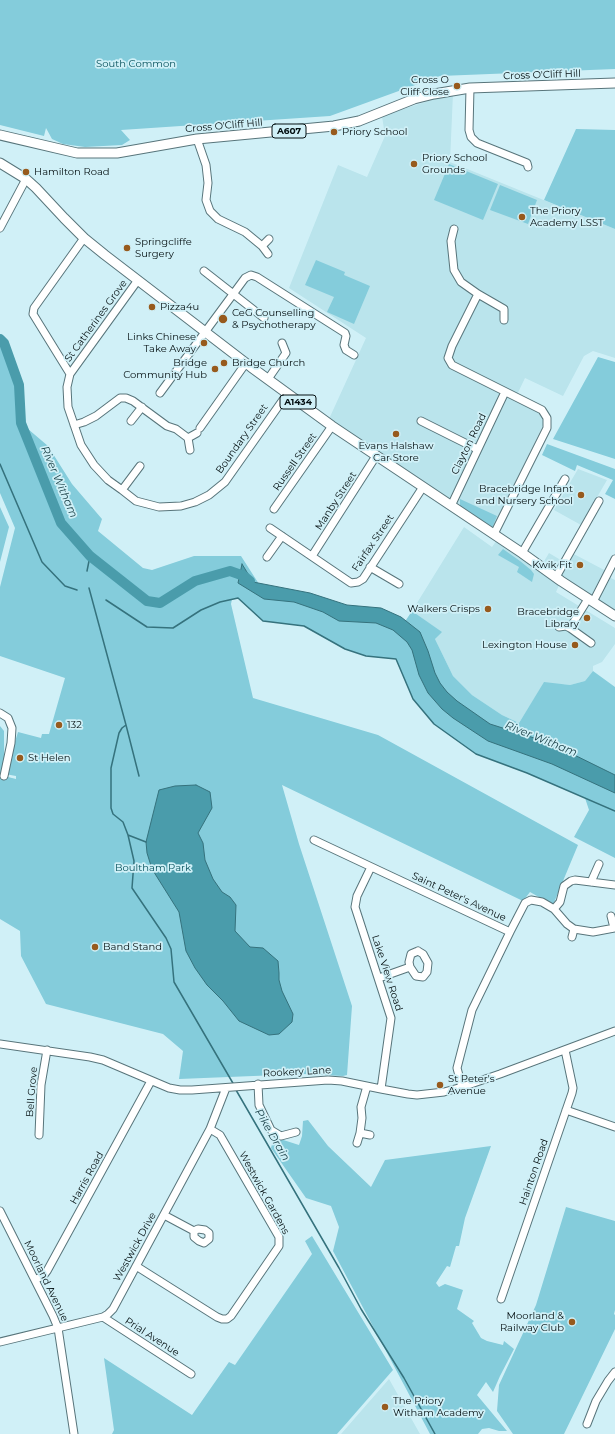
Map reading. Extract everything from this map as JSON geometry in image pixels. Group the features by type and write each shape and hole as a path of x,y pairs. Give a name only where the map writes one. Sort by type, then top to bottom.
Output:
{"main road":[{"name":"Cross O'Cliff Hill","path":"0,135 67,152 97,154 117,153 197,139 334,126 359,121 420,97 470,88 615,83"},
{"name":"A1434","path":"0,163 26,179 84,238 287,394 376,456 615,616"}],"street":[{"path":"470,88 469,130 471,137 478,143 527,163 528,167"},
{"path":"197,139 206,165 208,183 206,200 210,211 218,219 245,232 262,246 268,254"},
{"path":"0,228 26,179"},
{"path":"454,229 451,241 454,270 461,282 504,309 504,320"},
{"name":"St Catherines Grove","path":"70,374 33,314 34,308 84,238"},
{"path":"262,246 269,239"},
{"path":"204,272 264,318"},
{"path":"160,394 245,278 250,276 257,277 345,333 346,336 344,344 346,350 354,355"},
{"name":"St Catherines Grove","path":"122,490 108,480 94,465 81,445 68,407 67,387 70,374 138,280"},
{"path":"478,294 452,346 448,358 452,365 542,410 547,418 547,428 494,534"},
{"path":"268,379 289,355 282,343"},
{"path":"188,438 199,431 246,363"},
{"name":"Clayton Road","path":"451,506 477,449 506,392"},
{"name":"Boundary Street","path":"122,490 136,501 159,507 181,506 196,502 210,495 225,482 287,394"},
{"path":"74,425 96,416 120,398 126,398 142,407 167,426 176,429 188,438 190,450"},
{"path":"131,421 142,407"},
{"path":"421,421 477,449"},
{"name":"Russell Street","path":"274,508 332,426"},
{"name":"Manby Street","path":"312,556 376,456"},
{"path":"122,490 140,466"},
{"path":"522,553 565,479"},
{"name":"Fairfax Street","path":"270,528 351,582 358,582 363,578 423,487"},
{"path":"556,577 599,501"},
{"path":"267,557 282,536"},
{"path":"570,628 591,600 615,559"},
{"path":"370,567 399,584"},
{"path":"559,627 566,626 591,643"},
{"path":"0,713 8,718 12,728 11,743 4,776"},
{"name":"Saint Peter's Avenue","path":"314,840 510,932 472,1010 457,1068 462,1087"},
{"path":"591,882 599,864"},
{"name":"Lake View Road","path":"371,867 357,896 355,907 379,978 392,1023 381,1089"},
{"path":"554,909 560,902 563,890 567,884 575,880 615,885"},
{"path":"510,932 528,900 536,900 554,909 567,924 574,929 593,932 615,928 611,916"},
{"path":"572,937 574,929"},
{"path":"379,978 410,967"},
{"name":"Rookery Lane","path":"0,1044 47,1050 103,1060 151,1081 169,1088 180,1090 328,1080 342,1081 417,1095 444,1092 462,1087 615,1031"},
{"name":"Bell Grove","path":"39,1135 40,1092 47,1050"},
{"name":"Hainton Road","path":"501,1299 573,1088 565,1050"},
{"name":"Harris Road","path":"35,1280 44,1275 47,1271 151,1081"},
{"path":"258,1084 259,1105 271,1130 281,1136 296,1132"},
{"path":"358,1143 362,1118 361,1107 367,1086"},
{"name":"Westwick Drive","path":"103,1318 113,1309 232,1087"},
{"path":"566,1110 615,1127"},
{"name":"Westwick Gardens","path":"136,1266 217,1317 227,1319 231,1316 279,1246 279,1237 220,1135 210,1129"},
{"path":"360,1133 370,1135"},
{"name":"Moorland Avenue","path":"0,1211 58,1328 74,1434"},
{"path":"164,1215 194,1231"},
{"path":"0,1342 103,1318"},
{"name":"Prial Avenue","path":"103,1318 191,1374"},
{"path":"587,1424 596,1401 615,1372"}],"shaded area":[{"path":"453,93 450,162 615,229 615,358 593,351 584,356 563,396 525,378 514,401 542,414 546,419 492,529 329,419 366,338 289,288 338,165 367,177 385,136 382,116"},
{"name":"Bracebridge Infant and Nursery School","path":"578,469 607,480 581,525 554,510"},
{"path":"464,527 492,547 499,537 561,581 556,592 615,628 615,644 602,662 593,666 593,671 585,681 570,685 544,683 519,723 502,715 472,695 453,676 435,639 441,632 412,611"},
{"path":"570,552 608,572 607,576 615,580 615,612 543,563 549,553 564,562"},
{"path":"242,564 253,582 310,593 347,605 381,608 401,617 420,632 440,683 457,701 490,724 550,743 615,775 615,793 552,764 488,741 453,718 442,709 428,693 419,675 412,650 407,642 393,630 376,623 339,621 323,612 294,602 264,599 238,583"},
{"path":"196,785 210,792 212,808 198,833 203,843 205,860 213,879 222,892 230,897 236,905 235,931 250,947 263,948 278,961 279,980 282,991 293,1014 292,1022 279,1034 269,1035 239,1021 223,1001 207,985 195,968 186,951 179,912 152,869 147,853 146,842 159,790 175,786"},
{"name":"The Priory Witham Academy","path":"389,1379 420,1434 341,1434"}],"green space":[{"name":"South Common","path":"0,0 615,0 615,69 440,76 330,116 121,130 130,140 122,145 85,147 63,144 52,139 46,128 44,136 0,125"},
{"path":"576,129 615,130 615,229 544,200"},
{"path":"449,164 498,184 483,220 434,200"},
{"path":"500,185 537,200 528,224 490,210"},
{"path":"316,260 345,272 344,275 370,286 354,324 327,312 334,297 305,285"},
{"name":"Boultham Park","path":"0,339 4,343 19,385 21,423 48,446 72,484 102,519 98,531 143,568 152,570 194,556 241,556 266,595 402,626 412,611 442,632 435,639 453,676 472,695 502,715 519,723 544,682 570,685 585,681 593,671 615,687 615,858 574,837 589,810 585,798 527,773 476,754 434,724 413,699 396,659 366,656 345,649 304,626 263,621 238,598 232,599 231,604 253,698 378,735 578,845 553,905 530,892 523,901 282,785 299,844 352,1006 347,1075 303,1074 179,1079 183,1051 163,1034 46,1004 21,956 20,931 0,919 0,726 4,731 4,776 16,779 16,776 5,774 18,732 41,738 42,734 49,734 65,678 0,656 0,587 15,528 0,493"},
{"path":"598,357 615,362 615,459 553,439"},
{"path":"547,444 615,469 615,499 605,494 613,480 577,465 575,471 542,455"},
{"path":"460,499 497,516 492,528 460,508"},
{"path":"0,507 9,527 0,562"},
{"path":"503,549 531,570 534,574 532,582 517,572 519,567 498,555"},
{"path":"308,1120 328,1146 371,1187 385,1160 491,1146 465,1218 459,1246 456,1246 450,1267 447,1266 436,1283 439,1287 445,1284 463,1290 457,1309 474,1321 472,1323 481,1338 503,1345 504,1341 514,1349 493,1392 486,1382 477,1395 507,1431 499,1431 489,1428 482,1429 478,1434 430,1434 333,1251 339,1227 331,1206 306,1198 271,1148 274,1137 299,1145 302,1136 303,1121"},
{"name":"Moorland & Railway Club","path":"566,1207 615,1221 615,1329 564,1434 513,1434 497,1411 499,1385 536,1305"},
{"path":"312,1236 393,1370 337,1434 112,1434 114,1430 104,1358 192,1415 229,1362 235,1365 312,1254 305,1241"}],"waterway":[{"name":"River Witham","path":"0,339 4,343 19,385 21,423 61,523 90,556 147,601 160,603 195,581 230,571 244,576 250,581"},
{"path":"0,464 42,562 65,586 77,590"},
{"path":"87,571 90,556"},
{"path":"89,588 139,776"},
{"path":"106,600 147,627 173,628 201,610 220,602 238,598 263,621 304,626 345,649 366,656 396,659 413,699 434,724 476,754 527,773 615,811"},
{"path":"126,725 119,733 111,768 111,808 113,814 123,822 128,835 146,842"},
{"name":"Pike Drain","path":"128,835 134,861 132,888 166,938 171,949 174,982 234,1085"},
{"name":"Pike Drain","path":"236,1090 339,1268 361,1309 404,1378 435,1434"}],"place":[{"name":"Cross O Cliff Close","path":"457,86"},
{"name":"Priory School","path":"334,132"},
{"name":"Priory School Grounds","path":"414,164"},
{"name":"Hamilton Road","path":"26,172"},
{"name":"The Priory Academy LSST","path":"522,217"},
{"name":"Springcliffe Surgery","path":"127,248"},
{"name":"Pizza4u","path":"152,307"},
{"name":"CeG Counselling & Psychotherapy","path":"223,319"},
{"name":"Links Chinese Take Away","path":"204,343"},
{"name":"Bridge Church","path":"224,363"},
{"name":"Bridge Community Hub","path":"215,369"},
{"name":"Evans Halshaw Car Store","path":"396,434"},
{"name":"Bracebridge Infant and Nursery School","path":"581,495"},
{"name":"Kwik Fit","path":"580,565"},
{"name":"Walkers Crisps","path":"488,609"},
{"name":"Bracebridge Library","path":"587,618"},
{"name":"Lexington House","path":"575,645"},
{"name":"132","path":"59,725"},
{"name":"St Helen","path":"20,758"},
{"name":"Band Stand","path":"95,947"},
{"name":"St Peter's Avenue","path":"440,1085"},
{"name":"Moorland & Railway Club","path":"572,1322"},
{"name":"The Priory Witham Academy","path":"385,1407"}]}
